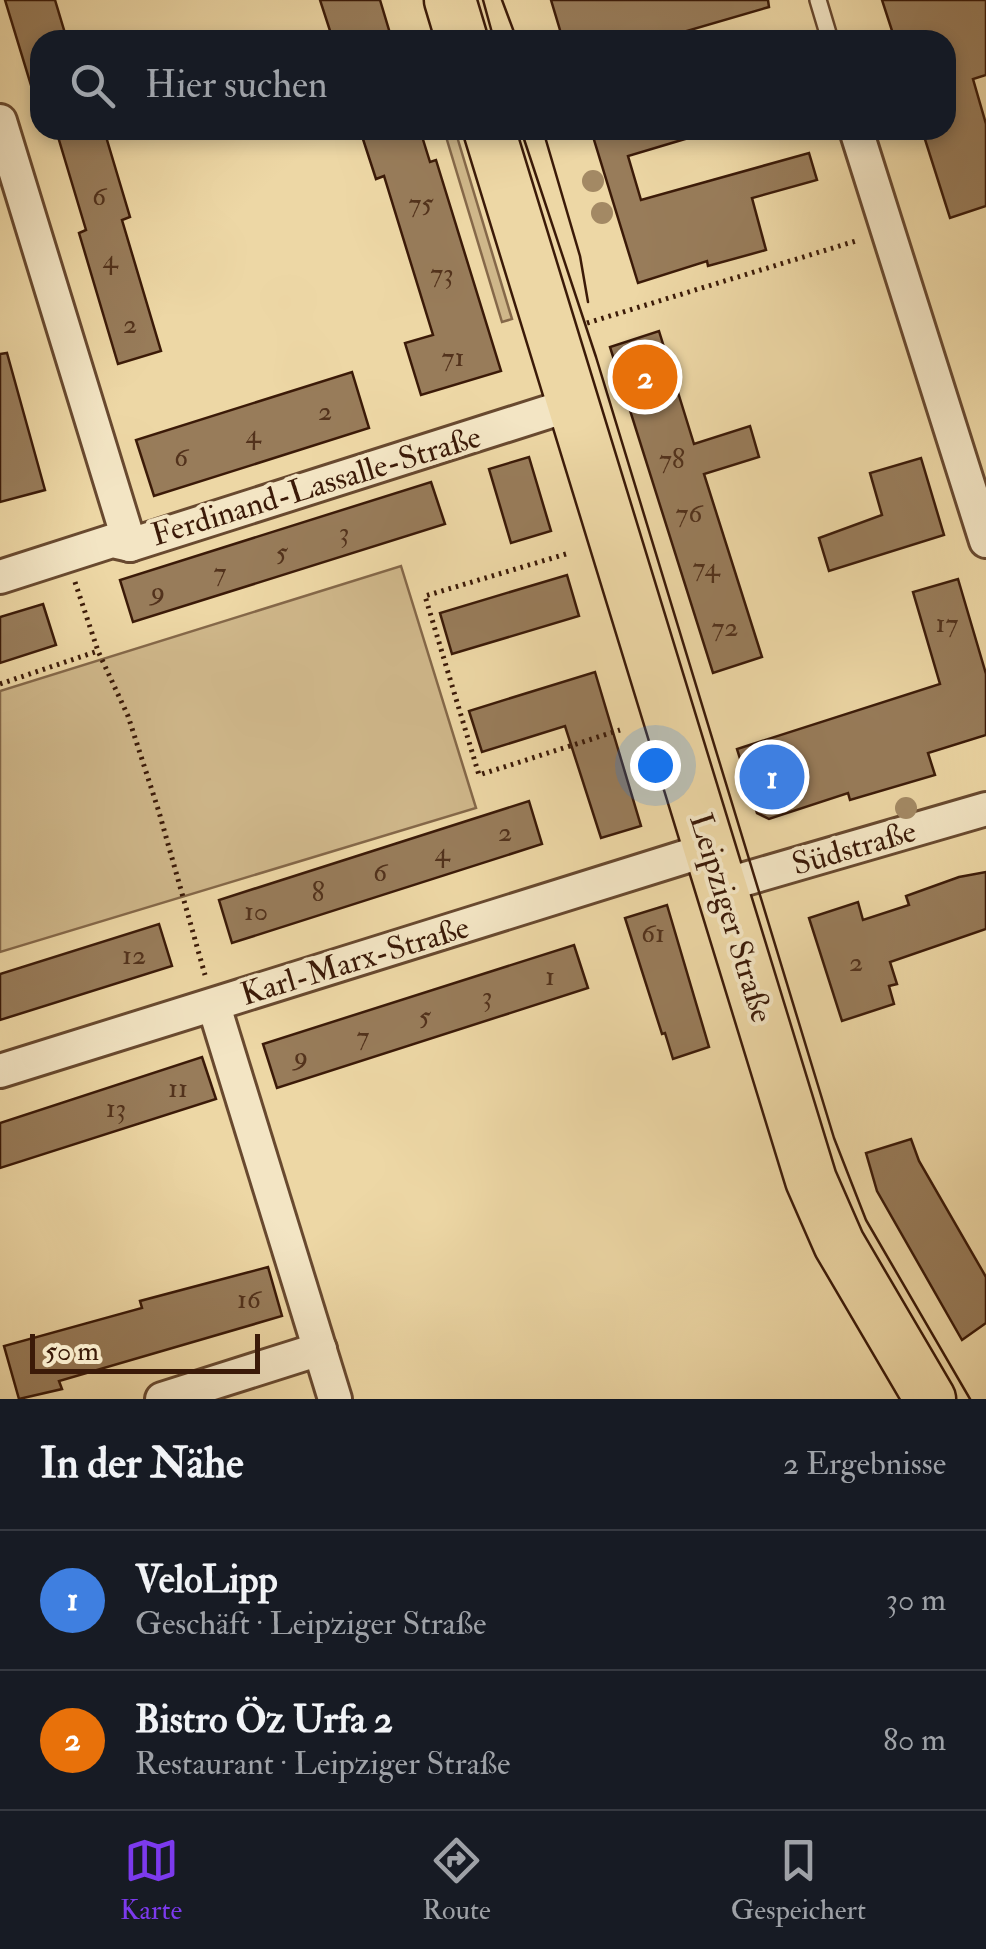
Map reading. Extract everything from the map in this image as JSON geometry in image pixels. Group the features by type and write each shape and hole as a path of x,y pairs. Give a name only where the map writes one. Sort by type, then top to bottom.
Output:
{"main road":[{"path":"450,0 459,30"},
{"name":"Leipziger Straße","path":"492,140 810,1180 839,1244 930,1399"}],"street":[{"path":"0,121 130,544"},
{"path":"859,140 986,542"},
{"name":"Ferdinand-Lassalle-Straße","path":"0,576 112,541 130,544 573,404"},
{"name":"Südstraße","path":"716,868 986,809"},
{"name":"Karl-Marx-Straße","path":"0,1071 212,999 716,868"},
{"path":"212,999 336,1399"},
{"path":"162,1399 320,1349"}],"lane":[{"path":"818,0 827,30"}],"path":[{"path":"574,326 887,231"},
{"path":"566,554 425,596 473,757 479,774 620,730"},
{"path":"72,573 98,651 128,716 212,999"},
{"path":"0,684 98,651"}],"shaded area":[{"path":"447,140 458,140 512,319 502,322"},
{"path":"401,566 476,808 0,952 0,691"}],"building":[{"path":"5,0 55,0 64,30 30,30 30,82"},
{"path":"320,0 380,0 389,30 330,30"},
{"path":"551,0 768,0 769,7 690,30 560,30"},
{"path":"882,0 986,0 986,75 973,79 986,124 986,206 950,218 925,140 956,140 956,30 892,30"},
{"path":"59,140 107,140 130,217 122,220 161,351 118,364 79,233 86,230"},
{"path":"363,140 423,140 430,162 436,160 501,371 421,395 405,343 433,335 384,176 376,179"},
{"path":"594,140 682,140 628,156 641,200 809,153 817,180 752,198 766,250 708,266 707,261 638,283"},
{"path":"659,331 694,444 750,426 759,457 704,474 762,657 713,673 610,347"},
{"path":"7,353 45,490 0,502 0,354"},
{"path":"352,372 369,428 154,496 136,440"},
{"path":"529,457 551,531 511,543 489,469"},
{"path":"921,458 944,535 829,571 819,538 882,515 870,473"},
{"path":"431,482 445,524 133,622 120,580"},
{"path":"567,575 579,616 452,654 440,613"},
{"path":"958,579 986,674 986,735 928,753 935,775 850,800 848,793 769,819 757,813 737,749 940,684 913,592"},
{"path":"43,604 56,645 0,663 0,617"},
{"path":"595,672 641,826 601,838 565,726 482,752 469,711"},
{"path":"529,801 542,844 232,943 219,900"},
{"path":"986,872 986,929 890,962 897,984 889,986 894,1004 842,1021 809,918 858,902 863,920 909,905 906,896"},
{"path":"667,905 709,1047 673,1059 625,918"},
{"path":"159,924 172,966 0,1020 0,974"},
{"path":"574,945 588,988 277,1088 263,1044"},
{"path":"202,1057 216,1099 0,1168 0,1123"},
{"path":"911,1139 919,1161 986,1277 986,1323 962,1340 877,1191 866,1153"},
{"path":"268,1267 282,1316 59,1381 62,1389 19,1399 4,1346 142,1308 140,1301"}],"tram line":[{"path":"483,0 491,30"},
{"path":"502,0 513,30"},
{"path":"524,140 596,357 834,1138 866,1220 970,1399"},
{"path":"546,140 580,256 588,302"}],"place":[{"name":"Bistro Öz Urfa 2","path":"645,377"},
{"name":"VeloLipp","path":"772,777"}]}
